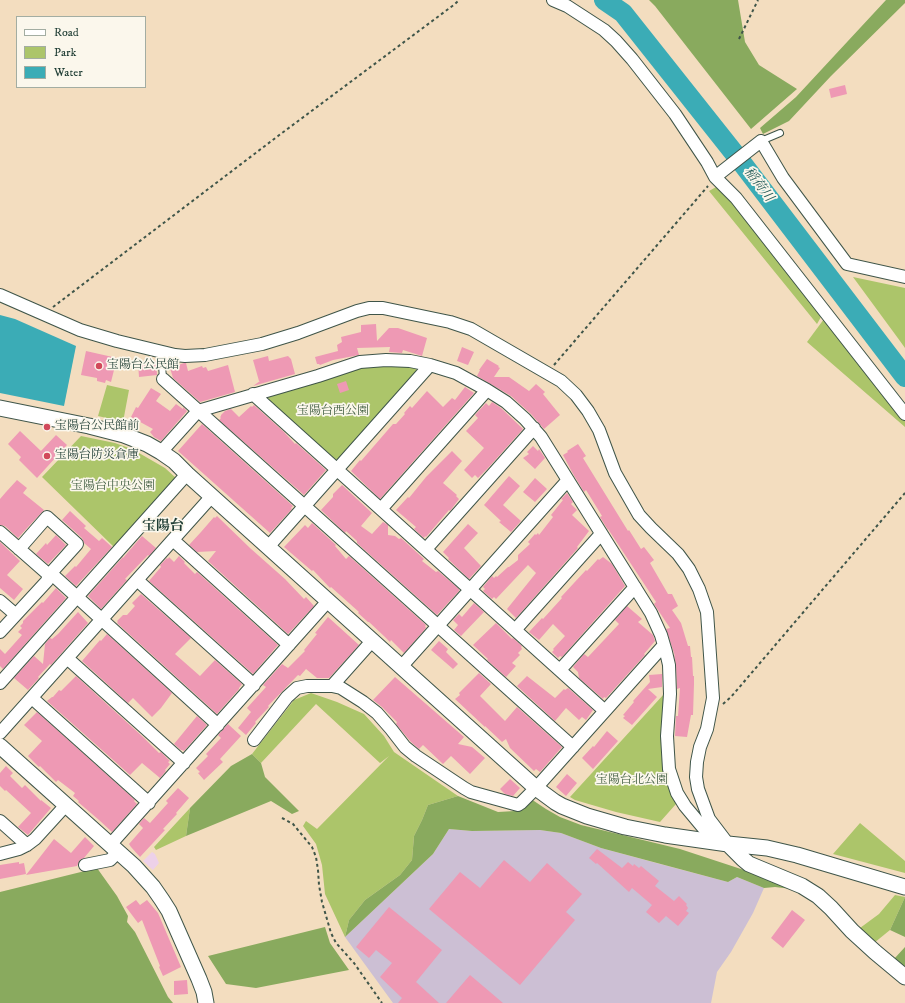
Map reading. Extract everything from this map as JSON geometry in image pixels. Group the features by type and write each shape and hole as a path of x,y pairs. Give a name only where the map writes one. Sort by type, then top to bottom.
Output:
{"street":[{"path":"553,0 567,6 604,30 632,59 675,114 707,162 718,174 905,414"},
{"path":"718,174 756,144 847,264 905,277"},
{"path":"0,295 80,330 117,341 185,356 205,355 262,344 357,311 369,308 383,308 450,322 471,329 561,381 576,395 588,411 599,430 615,472 639,514 650,528 678,554 689,569 699,589 707,612 713,698 707,729 700,747 696,777 698,789 709,819 721,843"},
{"path":"161,452 198,411 318,376 360,362 386,360 410,361 430,365 456,373 506,402 534,428 541,437 651,613 661,635 668,665 670,694 667,736 669,769 677,793 685,806 721,843 743,860 802,886 818,896 831,908 852,932 905,977"},
{"path":"268,547 430,365"},
{"path":"163,379 573,747"},
{"path":"381,509 487,390"},
{"path":"253,394 605,711"},
{"path":"0,408 89,426 124,435 147,444 161,452 212,496 536,788 562,806 587,816 625,827 665,835 767,848 797,855 905,887"},
{"path":"426,549 534,428"},
{"path":"0,683 187,474"},
{"path":"401,667 568,480"},
{"path":"0,733 212,496"},
{"path":"0,632 47,581 49,575 77,544 47,517 19,549"},
{"path":"0,532 49,575 55,577 218,725"},
{"path":"515,630 601,534"},
{"path":"172,540 289,645"},
{"path":"136,580 254,685"},
{"path":"560,670 635,587"},
{"path":"0,600 15,614"},
{"path":"85,865 110,860 114,849 148,803 328,601"},
{"path":"332,686 372,641"},
{"path":"254,740 287,697 297,688 307,686 332,686 341,688 377,713 406,747 416,756 464,788 471,792 518,805 522,803 536,788 664,645"},
{"path":"67,658 184,763"},
{"path":"32,698 148,803"},
{"path":"0,746 144,876 169,911 199,979 206,1003"},
{"path":"0,854 19,849 27,845 35,839 66,805"},
{"path":"0,821 27,845"}],"lane":[{"path":"756,144 780,133"},
{"path":"161,351 163,379"}],"path":[{"path":"43,314 459,0"},
{"path":"740,39 758,0"},
{"path":"547,373 718,174"},
{"path":"731,697 905,493"},
{"path":"282,818 293,824 312,847 316,857 322,902 331,933 336,943 354,963 382,1003"}],"shaded area":[{"path":"449,829 472,831 540,830 561,833 601,848 660,864 728,882 737,877 764,888 753,913 731,952 717,972 711,1003 393,1003 345,937 433,854"},
{"path":"152,852 155,854 159,863 153,870 143,861"}],"green space":[{"path":"649,0 738,0 745,42 759,65 797,89 751,129"},
{"path":"886,0 905,0 905,3 831,76 789,121 763,134 760,128 796,97"},
{"path":"718,186 744,213 821,317 817,324 709,191"},
{"path":"853,277 905,288 905,348 900,341"},
{"path":"824,319 905,420 905,427 807,342"},
{"name":"宝陽台西公園","path":"380,366 415,367 417,372 339,459 333,460 268,400 269,395 361,368"},
{"path":"107,385 129,390 123,422 98,416"},
{"name":"宝陽台中央公園","path":"81,436 115,443 132,449 165,468 177,479 115,548 42,477"},
{"path":"311,693 337,702 364,714 384,736 394,752 458,796 428,805 414,836 412,860 400,875 365,900 349,920 345,937 325,894 322,865 316,844 303,826 306,821 317,829 389,756 380,763 316,704 261,763 252,754 294,700"},
{"name":"宝陽台北公園","path":"664,694 661,751 663,768 676,804 660,822 616,812 575,800 570,797"},
{"path":"252,754 261,763 265,777 299,811 292,814 271,801 186,836 190,808 231,766"},
{"path":"458,796 498,812 515,811 523,808 531,799 560,817 581,825 680,849 744,870 792,889 775,887 764,888 737,877 728,882 601,848 561,833 540,830 472,831 449,829 433,854 345,937 349,920 365,900 400,875 412,860 414,836 428,805"},
{"path":"190,808 186,836 156,850 154,847"},
{"path":"860,823 905,861 905,873 833,854"},
{"path":"97,868 117,896 128,916 127,922 135,932 168,997 173,1003 0,1003 0,892"},
{"path":"895,895 905,897 890,930 874,943 860,928 879,914"},
{"path":"905,897 905,937 890,930"},
{"path":"325,927 330,943 349,970 256,988 226,984 208,956"},
{"path":"905,947 905,968 894,959"}],"water":[{"path":"0,315 15,319 76,346 64,406 0,393"}],"building":[{"path":"845,85 847,94 831,98 829,89"},
{"path":"376,324 377,341 389,328 398,328 427,338 422,356 403,350 402,353 389,352 390,347 357,348 359,355 333,360 320,365 317,364 315,357 338,351 337,345 342,342 341,337 361,332 361,325"},
{"path":"462,347 474,352 468,365 457,361"},
{"name":"宝陽台公民館","path":"86,351 117,358 111,382 106,380 105,383 97,381 97,378 81,375"},
{"path":"268,356 269,361 288,356 291,359 295,374 253,386 260,381 253,360"},
{"path":"487,359 500,368 494,377 509,377 529,391 536,384 545,392 543,394 560,415 544,429 531,414 511,396 477,376 479,370"},
{"path":"156,361 157,375 139,377 138,363"},
{"path":"186,363 188,371 202,366 203,368 206,367 208,371 228,365 235,392 200,402 173,378 170,368"},
{"path":"346,381 349,390 340,393 337,384"},
{"path":"465,387 474,393 380,499 351,471 393,424 396,424 410,406 412,408 427,391 443,407 452,398 455,400"},
{"path":"151,388 161,394 156,401 170,411 176,404 183,409 183,407 187,411 161,441 154,437 150,432 153,429 131,417 136,407 138,408"},
{"path":"492,402 501,408 523,429 478,478 475,475 472,478 464,470 484,448 466,431 478,418 475,415 486,403 489,406"},
{"path":"254,405 295,444 296,443 326,470 304,495 219,420 225,411 231,409 239,417"},
{"path":"202,424 293,506 270,533 178,451"},
{"path":"20,431 41,451 56,435 67,445 37,478 19,460 21,457 8,444"},
{"path":"578,444 586,456 583,458 628,531 629,530 641,549 644,547 654,560 650,563 668,594 672,594 678,606 672,610 681,623 688,646 690,646 694,676 693,715 691,715 687,737 675,736 680,688 677,689 674,655 675,656 666,629 670,628 654,604 656,602 608,530 600,517 602,516 586,490 584,492 563,455"},
{"path":"533,446 538,451 539,449 545,458 535,469 523,458 529,454 527,452"},
{"path":"452,451 462,461 443,483 457,495 456,496 459,499 450,511 449,510 424,538 414,529 416,527 396,510"},
{"path":"509,476 520,486 503,505 521,521 511,532 499,522 501,521 484,505"},
{"path":"535,478 547,489 535,502 523,492"},
{"path":"17,480 27,488 23,493 44,510 18,538 5,526 0,525 0,499"},
{"path":"342,485 372,513 361,526 372,534 383,522 388,525 388,535 395,536 399,539 401,538 424,559 422,561 436,572 438,571 459,589 459,591 437,615 357,543 357,541 346,531 345,533 321,510"},
{"path":"567,493 573,502 571,504 577,510 572,515 589,531 577,547 578,548 516,618 507,609 536,573 528,565 496,599 494,597 492,599 483,591 485,589 483,587 492,576 494,578 496,576 497,577 518,560 518,555 530,544 528,542 535,534 536,535 538,533 539,535 553,517 551,515 563,500 561,499"},
{"path":"70,511 86,526 84,528 99,541 102,538 112,547 76,586 65,576 75,566 76,567 91,549 84,543 82,538 62,520"},
{"path":"217,516 285,579 304,599 306,597 314,606 288,634 208,561 216,551 197,552 189,545 214,517 215,518"},
{"path":"312,523 336,545 335,546 346,559 349,556 426,625 426,628 404,653 391,640 390,642 331,587 330,588 313,570 312,571 284,547 305,525 308,528"},
{"path":"468,524 478,533 464,548 481,566 469,579 448,559 449,558 443,552"},
{"path":"56,535 66,545 48,564 36,554"},
{"path":"142,536 156,548 125,579 127,580 101,609 88,596"},
{"path":"0,542 20,561 7,575 23,589 14,600 0,588"},
{"path":"179,556 195,574 197,572 278,645 253,674 149,581 167,558 168,559 169,557 174,562"},
{"path":"603,557 612,564 625,586 562,657 560,656 558,658 552,652 565,636 553,624 539,640 529,632 542,618 543,619 586,570 587,571 598,559 599,560"},
{"path":"56,588 66,598 3,669 0,666 0,649 5,654 22,635 18,632 22,628 20,626 23,621 42,602 43,603"},
{"path":"141,594 191,638 175,654 200,676 215,660 242,684 217,714 117,623 123,615 127,615 135,606 132,603"},
{"path":"474,603 484,612 461,636 454,630 458,625 453,620 459,614 462,617"},
{"path":"627,606 642,619 638,622 653,635 655,641 644,654 645,655 606,698 604,697 603,699 579,678 578,672 573,667 584,654 588,657 619,624 615,620"},
{"path":"78,612 88,623 51,665 50,664 38,677 39,678 28,690 14,678 34,656 43,664 45,644 50,638 52,639 58,634"},
{"path":"328,617 359,645 329,678 317,678 306,669 300,676 298,675 268,706 269,707 255,722 256,723 246,735 238,728 251,712 247,708 266,687 263,685 282,664 288,668 305,651 304,650 317,634 315,633"},
{"path":"496,623 512,639 513,638 522,646 522,649 518,653 520,655 512,663 516,666 506,677 473,645"},
{"path":"107,634 172,693 152,717 133,698 128,703 82,661"},
{"path":"439,641 448,649 446,652 458,664 453,669 431,650"},
{"path":"479,673 491,684 480,696 505,721 517,707 562,747 540,772 536,769 534,771 510,748 506,739 502,742 455,699"},
{"path":"662,674 662,687 648,689 657,697 632,725 623,718 625,716 623,715 650,682 649,675"},
{"path":"76,676 159,753 161,752 170,761 168,762 170,764 165,770 166,771 160,778 142,763 130,775 47,701 59,690 61,691"},
{"path":"527,676 555,698 564,689 565,690 568,688 593,710 586,720 582,717 579,720 566,708 555,721 517,686"},
{"path":"395,677 464,737 458,744 472,747 485,758 470,774 451,756 443,764 423,745 419,749 396,724 397,722 373,700"},
{"path":"37,712 135,800 134,801 137,804 112,832 78,802 79,801 73,796 75,793 58,780 56,782 28,756 42,741 24,725"},
{"path":"197,716 207,725 184,751 181,750 174,744"},
{"path":"228,724 241,736 220,759 223,762 204,780 196,768 208,756 206,754 221,738 218,735"},
{"path":"607,731 618,741 593,769 582,758 593,746 594,747"},
{"path":"6,766 13,773 10,776 22,788 25,785 41,801 51,808 28,835 18,827 31,813 0,786 0,773"},
{"path":"567,774 577,783 566,796 556,787"},
{"path":"510,779 520,788 513,796 505,794 500,789"},
{"path":"178,788 189,798 163,829 165,830 140,857 129,844 143,828 139,824 144,818 150,823 168,803 166,801"},
{"path":"85,837 94,846 84,858 80,860 77,866 26,875 54,839 71,853"},
{"path":"597,849 622,868 628,862 639,868 641,866 659,881 655,886 674,901 679,896 687,904 686,905 688,908 686,911 689,913 678,926 666,916 659,923 646,912 652,905 632,888 629,892 597,863 596,864 589,858"},
{"path":"504,860 530,882 547,863 582,894 566,912 575,920 520,985 429,909 460,872 480,888"},
{"path":"19,862 19,864 24,863 26,874 0,879 0,865"},
{"path":"136,900 140,905 147,900 158,913 181,967 163,976 142,920 138,923 126,907"},
{"path":"389,907 442,950 416,982 439,1003 398,1003 402,998 380,977 392,963 376,950 369,958 356,947"},
{"path":"792,910 805,920 783,948 771,938"},
{"path":"470,975 503,1003 446,1003"},
{"path":"187,980 188,994 174,995 174,981"}],"waterway":[{"name":"稲荷川","path":"604,0 623,13 742,163 905,377"}],"place":[{"name":"宝陽台公民館","path":"99,366"},
{"name":"宝陽台公民館前","path":"47,427"},
{"name":"宝陽台防災倉庫","path":"47,456"}],"district":[{"name":"宝陽台","path":"163,527"}]}
